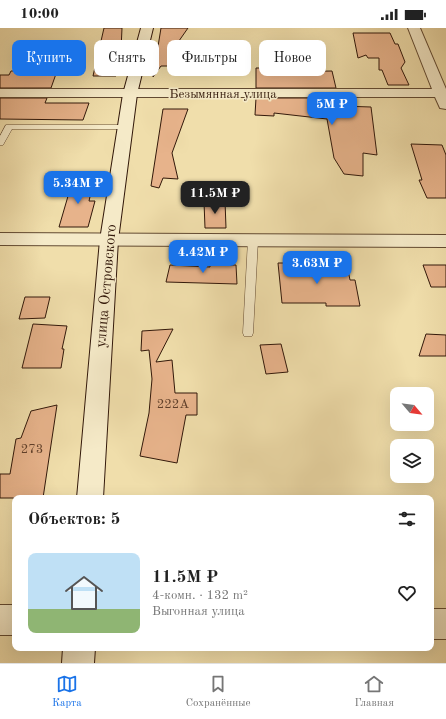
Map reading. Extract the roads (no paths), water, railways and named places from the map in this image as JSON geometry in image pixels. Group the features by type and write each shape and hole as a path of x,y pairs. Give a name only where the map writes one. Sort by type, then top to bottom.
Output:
{"street":[{"name":"улица Островского","path":"90,495 109,240 130,94 147,28"},
{"path":"414,28 443,93 446,107"},
{"name":"Безымянная улица","path":"0,93 443,93"},
{"path":"0,239 446,241"},
{"path":"0,620 12,620"},
{"path":"434,624 446,624"},
{"path":"78,663 79,651"}],"lane":[{"path":"0,143 9,127 125,127"},
{"path":"248,333 253,240"}]}
